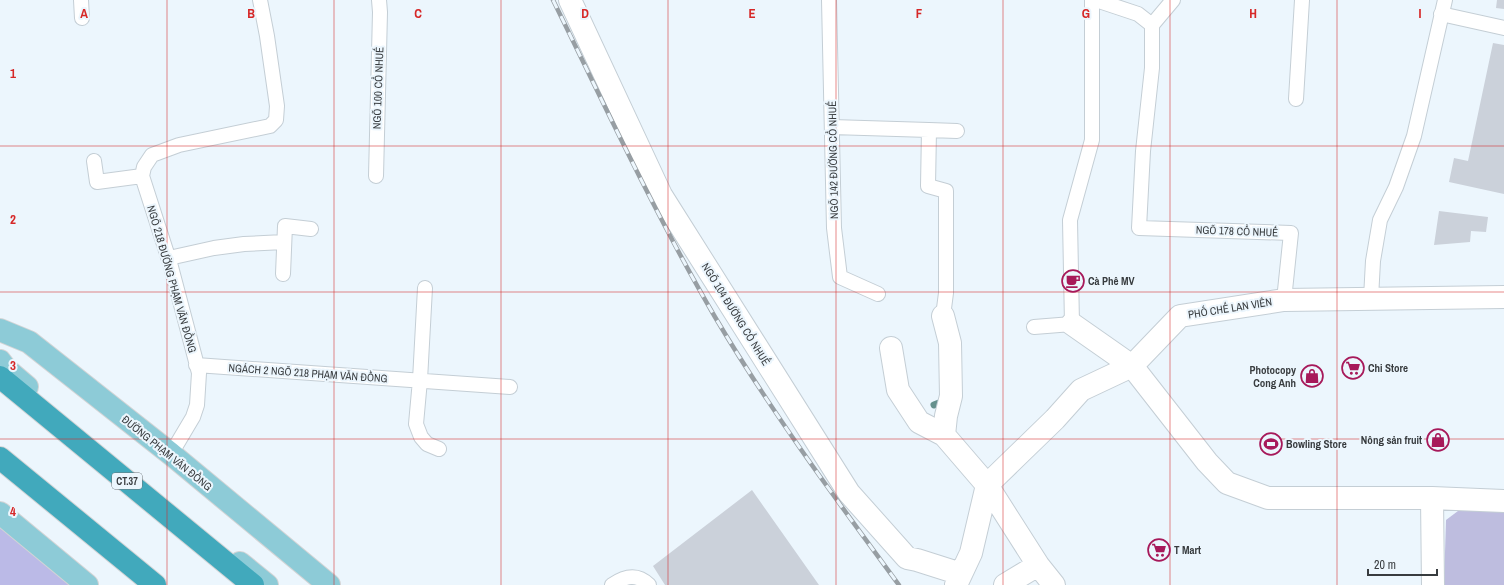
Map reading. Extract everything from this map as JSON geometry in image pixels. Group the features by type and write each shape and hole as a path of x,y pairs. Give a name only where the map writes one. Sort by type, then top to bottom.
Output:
{"highway":[{"name":"CT.37","path":"0,377 253,585"},
{"path":"0,458 155,585"}],"main road":[{"name":"ĐƯỜNG PHẠM VĂN ĐỒNG","path":"0,330 29,342 170,454 329,585"},
{"path":"0,361 7,370 266,585"},
{"path":"0,466 147,585"},
{"path":"0,513 87,585"}],"street":[{"name":"NGÕ 104 ĐƯỜNG CỔ NHUẾ","path":"570,0 661,195 849,493 907,558 917,560 958,580"},
{"name":"PHỐ CHẾ LAN VIÊN","path":"987,485 1055,419 1081,390 1132,366 1180,316 1284,300 1504,297"},
{"path":"943,316 950,343 951,396 946,416 944,435"},
{"path":"1072,324 1132,366 1207,462 1227,483 1268,498 1432,498 1504,501"},
{"path":"891,348 898,390 918,422 944,435 987,485 1038,565 1054,585"},
{"path":"958,580 972,553 987,485"},
{"path":"1432,498 1433,585"},
{"path":"1005,585 1038,565"}],"lane":[{"path":"81,0 82,18"},
{"path":"94,161 98,182 142,176 144,167 152,155 179,145 270,126 274,123 278,116 277,106 267,36 260,0"},
{"name":"NGÕ 100 CỔ NHUẾ","path":"376,176 380,12 379,0"},
{"name":"NGÕ 142 ĐƯỜNG CỔ NHUẾ","path":"829,0 834,228 840,277 878,294"},
{"path":"1034,327 1072,324 1070,220 1092,140 1092,0"},
{"path":"1096,0 1138,14 1152,26 1172,0"},
{"path":"1296,100 1302,0"},
{"path":"1371,298 1373,262 1380,220 1396,187 1414,136 1444,0"},
{"path":"1441,14 1504,28"},
{"name":"NGÕ 178 CỔ NHUẾ","path":"1152,26 1152,68 1143,151 1139,228 1291,233 1284,300"},
{"path":"832,127 957,131"},
{"path":"929,130 928,186 946,191 946,293 943,316"},
{"name":"NGÕ 218 ĐƯỜNG PHẠM VĂN ĐỒNG","path":"142,176 169,258 198,373 197,405 193,417 170,454"},
{"path":"283,274 285,226 311,228"},
{"path":"169,258 214,248 244,244 284,242"},
{"path":"425,288 416,424 417,430 427,444 439,450"},
{"name":"NGÁCH 2 NGÕ 218 PHẠM VĂN ĐỒNG","path":"196,365 510,387"},
{"path":"612,585 629,576 637,577 649,585"}],"shaded area":[{"path":"1458,511 1504,511 1504,585 1444,585 1446,520"},
{"path":"0,527 72,585 0,585"}],"building":[{"path":"1497,0 1504,0 1504,9 1496,8"},
{"path":"1493,43 1504,45 1504,194 1449,182 1454,158 1468,161"},
{"path":"1439,211 1488,217 1486,232 1471,231 1470,242 1434,245"},
{"path":"752,490 819,585 665,585 653,566"}],"waterway":[{"path":"934,405 944,401 944,398"}],"railway":[{"path":"553,0 651,199 715,317 736,352 781,420 899,585"}],"place":[{"name":"Cà Phê MV","path":"1073,281"},
{"name":"Chi Store","path":"1353,368"},
{"name":"Photocopy Cong Anh","path":"1312,376"},
{"name":"Nông sản fruit","path":"1438,440"},
{"name":"Bowling Store","path":"1271,444"},
{"name":"T Mart","path":"1159,550"}]}
